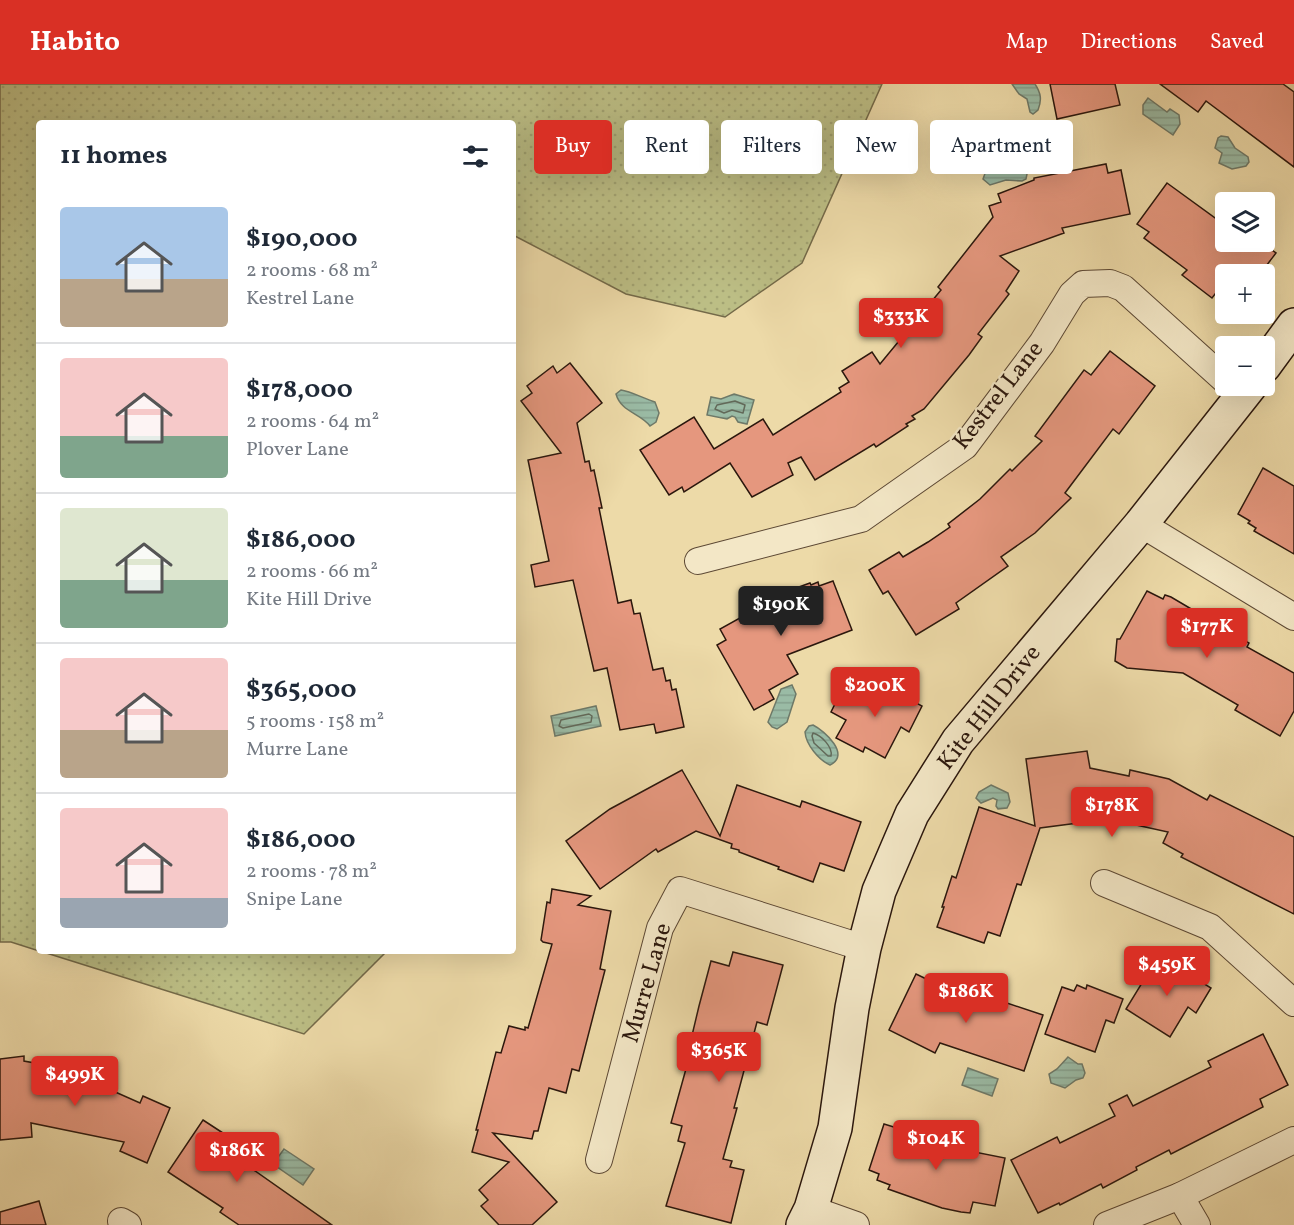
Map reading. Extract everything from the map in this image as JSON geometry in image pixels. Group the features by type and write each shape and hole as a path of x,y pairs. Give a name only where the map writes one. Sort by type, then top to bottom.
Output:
{"street":[{"name":"Kestrel Lane","path":"698,561 861,519 965,446 1041,343 1072,294 1083,284 1110,283 1123,288 1215,368"},
{"path":"1275,351 1294,325"},
{"name":"Kite Hill Drive","path":"807,1217 835,1128 852,1008 864,948 879,891 912,813 958,741 1141,524 1231,396"},
{"path":"1141,524 1294,617"},
{"path":"1104,884 1210,927 1294,1003"},
{"name":"Murre Lane","path":"599,1160 660,928 680,890 864,948"},
{"path":"1107,1225 1180,1197 1294,1140"},
{"path":"1180,1197 1197,1225"},
{"path":"807,1217 856,1225"}],"green space":[{"path":"0,84 882,84 866,120 834,120 834,174 842,174 802,263 725,317 626,294 516,237 516,120 36,120 36,950 11,942 0,942"},
{"path":"50,954 384,954 304,1034"}],"water":[{"path":"1012,84 1035,84 1040,97 1038,110 1033,114 1030,112 1027,99 1019,94"},
{"path":"1148,98 1167,112 1170,109 1179,115 1180,124 1173,135 1143,114 1143,105"},
{"path":"1221,136 1228,137 1235,148 1248,157 1249,162 1246,166 1232,169 1219,163 1222,153 1215,148"},
{"path":"985,174 1027,174 1026,179 1022,181 1006,180 990,185 983,179"},
{"path":"621,390 655,402 659,413 656,422 650,426 626,409 616,394"},
{"path":"734,394 754,400 747,424 738,422 732,416 727,419 707,415 711,397 721,399"},
{"path":"792,685 796,694 787,722 777,729 772,727 768,722 781,689"},
{"path":"596,706 601,726 555,736 551,716"},
{"path":"813,725 824,732 837,750 836,761 830,765 810,747 805,732 809,726"},
{"path":"991,785 1008,793 1010,802 1007,808 998,809 997,800 993,798 981,803 976,798 979,792"},
{"path":"1068,1057 1082,1064 1085,1073 1083,1078 1065,1088 1051,1083 1049,1074"},
{"path":"968,1068 998,1079 992,1096 962,1085"},
{"path":"284,1149 314,1169 303,1185 273,1164"}],"building":[{"path":"1050,84 1115,84 1120,105 1057,119"},
{"path":"1160,84 1283,84 1294,92 1294,167 1206,101 1198,112"},
{"path":"1106,164 1108,173 1121,170 1130,214 1062,228 1064,233 1000,256 1019,271 1006,291 1009,294 978,334 982,337 969,355 924,409 912,416 915,419 906,424 908,426 876,447 874,444 815,480 801,457 788,463 793,475 752,497 730,463 684,492 682,487 669,495 640,450 694,417 714,449 763,419 773,435 841,392 839,388 849,382 842,371 872,352 880,364 941,290 938,287 993,217 989,206 1001,202 998,194 1034,180 1034,178 1055,174 1073,174 1073,170"},
{"path":"1167,183 1215,218 1215,252 1276,253 1268,264 1215,264 1215,294 1212,298 1182,275 1187,270 1144,238 1149,232 1137,224"},
{"path":"1110,351 1155,386 1119,434 1113,429 1065,493 1071,498 1035,533 1001,557 1008,566 956,603 959,609 916,635 888,591 883,594 869,570 899,552 903,557 950,527 948,524 980,499 1010,469 1012,471 1042,441 1035,436 1084,370 1091,375"},
{"path":"570,363 602,403 577,423 585,462 589,461 591,471 594,470 602,508 599,508 618,603 631,600 634,614 640,613 653,670 663,668 666,681 670,680 672,690 676,689 684,727 656,733 654,724 620,730 607,668 594,671 573,580 535,587 531,565 549,561 528,460 561,453 521,401 532,393 527,386 553,366 557,373"},
{"path":"1263,468 1294,486 1294,554 1254,531 1256,528 1248,523 1250,521 1238,514"},
{"path":"833,581 852,630 787,655 798,674 769,690 774,699 754,710 717,645 726,640 720,629 774,599 774,596 810,583 811,585 818,582 819,586"},
{"path":"1147,591 1163,599 1165,595 1171,597 1249,643 1247,647 1294,673 1294,711 1280,736 1235,710 1238,705 1183,673 1127,668 1115,661 1117,639 1120,639"},
{"path":"866,680 888,692 889,688 922,706 909,732 901,727 885,758 865,747 863,752 836,738 846,720 831,712 841,692 856,700"},
{"path":"1087,751 1090,768 1129,776 1130,770 1169,779 1207,800 1210,795 1294,837 1294,914 1181,857 1183,854 1163,843 1168,832 1109,819 1040,828 1021,885 1017,884 1000,936 988,932 984,943 937,927 952,876 956,878 979,807 1035,826 1026,759"},
{"path":"682,770 720,836 737,785 800,807 802,801 861,822 844,871 820,863 813,882 739,852 731,848 732,844 696,831 658,852 656,849 600,889 566,841 610,809"},
{"path":"552,889 591,896 578,905 611,911 600,969 605,970 579,1071 572,1069 566,1093 549,1088 538,1131 534,1131 532,1139 493,1133 557,1202 532,1225 499,1225 481,1206 488,1200 479,1190 509,1162 472,1152 496,1052 501,1053 509,1026 525,1030 525,1027 528,1028 552,944 541,940 547,902 550,903"},
{"path":"733,952 783,965 767,1025 757,1022 723,1159 732,1161 730,1167 744,1170 731,1223 666,1206 685,1143 678,1141 682,1126 671,1123 689,1058 691,1049 689,1048 699,1006 711,961 729,966"},
{"path":"1156,960 1168,968 1170,965 1178,970 1179,968 1211,988 1196,1013 1188,1007 1170,1037 1126,1009"},
{"path":"916,974 982,1006 985,1000 1007,1006 1007,1003 1043,1015 1024,1071 940,1043 935,1053 889,1030"},
{"path":"1077,985 1086,989 1087,985 1123,999 1114,1023 1106,1020 1095,1052 1045,1034 1062,987 1074,991"},
{"path":"1263,1034 1288,1085 1260,1099 1263,1107 1171,1154 1169,1150 1103,1188 1101,1184 1060,1205 1059,1203 1038,1213 1011,1160 1057,1137 1060,1143 1115,1116 1109,1104 1127,1095 1133,1106 1211,1067 1208,1061"},
{"path":"24,1056 24,1061 106,1076 104,1087 140,1103 143,1096 170,1108 147,1163 120,1151 124,1142 31,1123 32,1137 0,1140 0,1059"},
{"path":"203,1120 249,1150 241,1161 332,1225 239,1225 220,1212 223,1208 168,1172"},
{"path":"884,1124 935,1138 934,1144 1005,1158 995,1206 973,1202 970,1213 961,1212 942,1208 888,1189 890,1185 877,1180 879,1174 869,1170"},
{"path":"39,1201 46,1225 0,1225 0,1212"}]}
